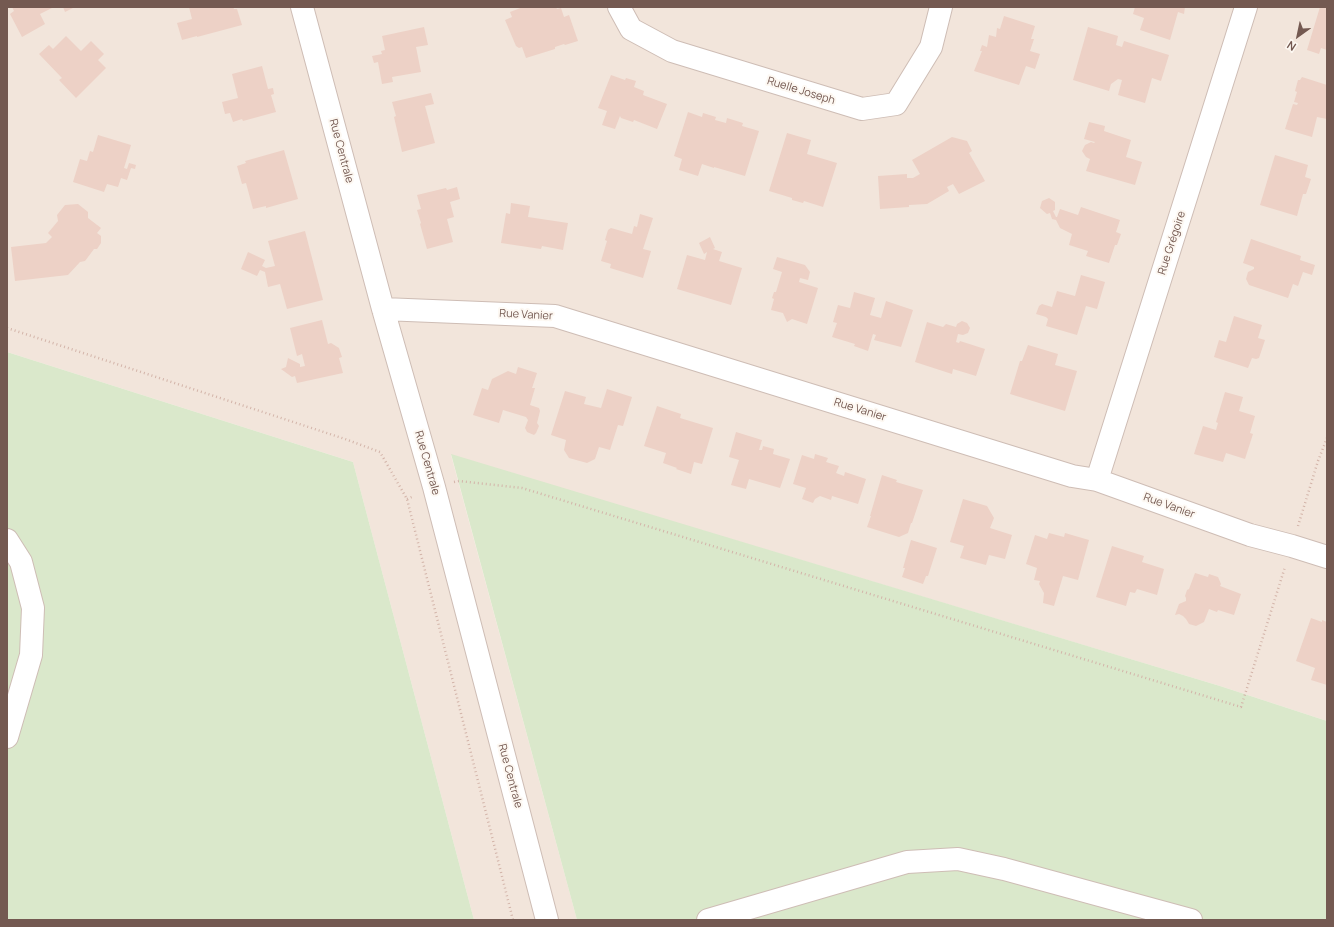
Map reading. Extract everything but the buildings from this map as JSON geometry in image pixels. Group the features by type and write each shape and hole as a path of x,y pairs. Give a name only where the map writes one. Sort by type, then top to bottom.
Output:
{"street":[{"name":"Rue Centrale","path":"302,7 434,487 547,920"},
{"name":"Ruelle Joseph","path":"620,7 631,29 672,51 862,110 896,104 931,48 941,7"},
{"name":"Rue Grégoire","path":"1097,480 1246,7"},
{"name":"Rue Vanier","path":"384,309 555,316 1072,476 1097,480 1250,535 1327,557"},
{"path":"7,540 21,562 33,608 31,655 7,737"},
{"path":"708,920 907,862 958,859 1004,869 1191,920"}],"path":[{"path":"7,328 345,439 380,452 407,499 513,920"},
{"path":"407,499 434,487 459,481 522,488 1241,707 1318,461 1327,438"}],"shaded area":[{"path":"7,7 1327,7 1327,721 1220,686 451,455 577,920 474,920 353,462 7,352"}],"green space":[{"path":"7,352 353,462 474,920 7,920"},
{"path":"451,454 1220,686 1327,721 1327,920 577,920"}]}
